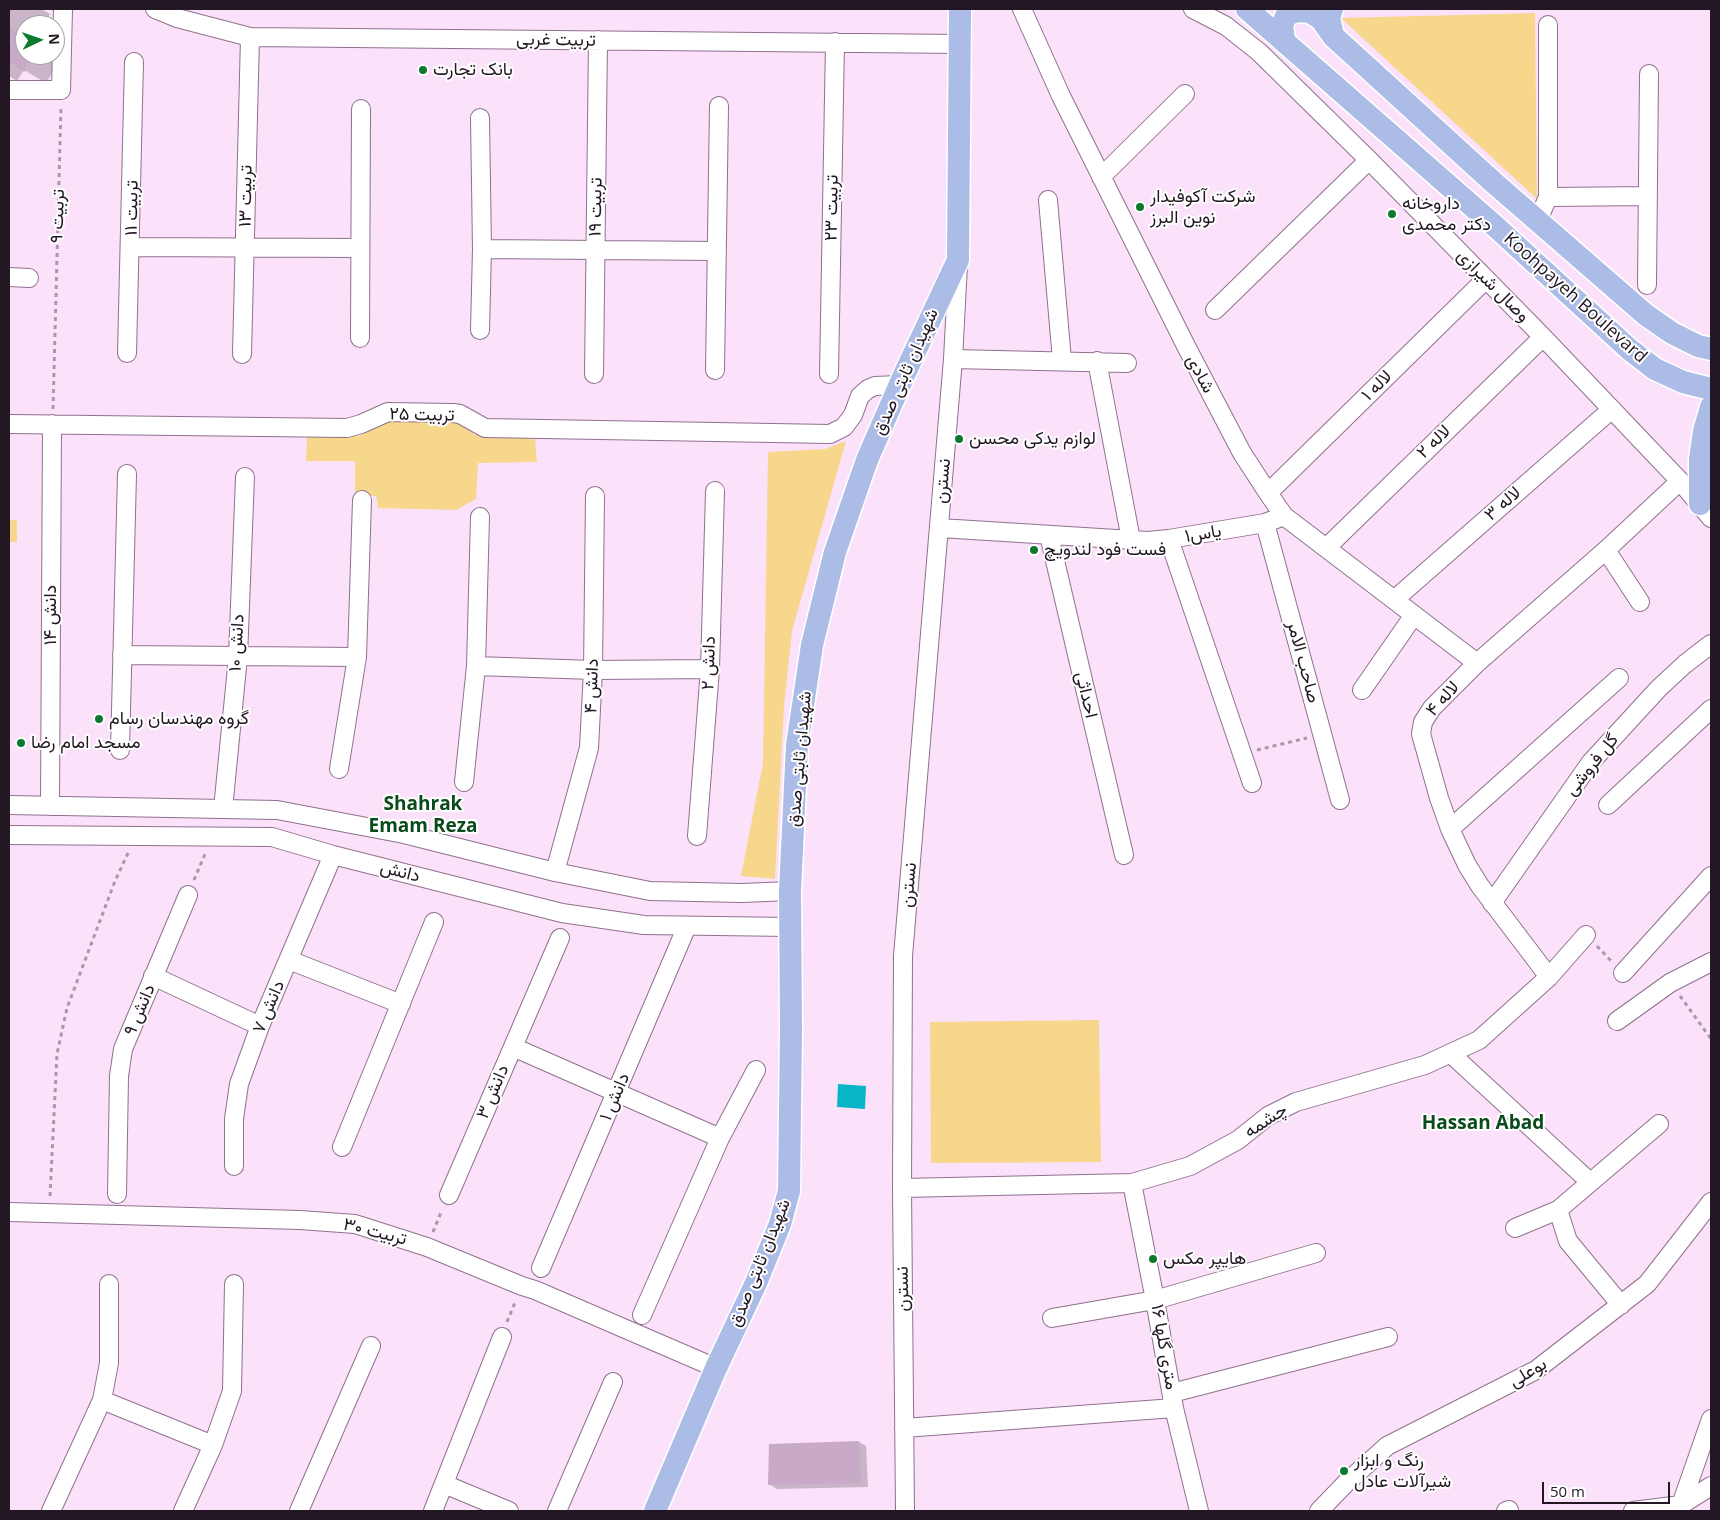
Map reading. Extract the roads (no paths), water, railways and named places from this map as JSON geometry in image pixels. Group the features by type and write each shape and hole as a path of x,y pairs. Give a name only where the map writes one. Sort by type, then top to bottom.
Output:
{"main road":[{"name":"شهیدان ثابتی صدق","path":"655,1511 716,1368 763,1266 780,1224 789,1191 790,890 797,745 812,645 835,552 867,460 899,385 958,260 960,9"},
{"name":"Koohpayeh Boulevard","path":"1248,9 1496,226 1630,349 1655,369 1683,382 1711,390"},
{"path":"1332,9 1329,18 1332,36"},
{"name":"Koohpayeh Boulevard","path":"1284,39 1282,25 1286,14 1299,11 1310,12 1322,19 1332,36 1493,182 1646,315 1672,333 1698,346 1711,349"},
{"path":"1471,206 1483,204 1491,198 1493,182"},
{"path":"1496,226 1495,216 1499,206 1507,201 1514,200"},
{"path":"1706,511 1700,459 1704,431 1711,407"}],"street":[{"path":"9,90 61,90 63,9"},
{"name":"تربیت غربی","path":"155,9 176,18 250,37 960,44"},
{"name":"شادی","path":"1022,9 1060,96 1101,178 1216,404 1242,453 1268,494 1284,516 1477,663"},
{"name":"وصال شیرازی","path":"1193,9 1226,26 1259,52 1369,160 1543,337 1680,481 1706,511"},
{"path":"1538,220 1548,197 1548,25"},
{"name":"تربیت ۱۳","path":"242,354 250,37"},
{"name":"تربیت ۱۹","path":"594,374 598,40"},
{"name":"تربیت ۲۳","path":"829,374 835,42"},
{"name":"تربیت ۱۱","path":"127,353 134,62"},
{"path":"1647,284 1649,74"},
{"path":"1101,178 1184,94"},
{"path":"715,370 720,106"},
{"path":"360,338 361,109"},
{"path":"480,118 482,249 480,330"},
{"path":"1215,310 1369,160"},
{"path":"1548,197 1648,196"},
{"path":"1048,200 1062,360"},
{"path":"131,247 360,248"},
{"path":"482,249 717,252"},
{"name":"نسترن","path":"905,1511 902,1188 903,956 940,528 953,359 958,260"},
{"path":"9,277 28,278"},
{"name":"لاله ۱","path":"1268,494 1486,279"},
{"name":"لاله ۲","path":"1326,548 1543,337"},
{"path":"953,359 1062,360 1127,363"},
{"path":"1097,362 1131,540"},
{"name":"تربیت ۲۵","path":"9,424 347,428 388,412 453,412 485,428 830,434 844,427 853,415 860,396 868,389 875,386 899,385"},
{"name":"لاله ۳","path":"1394,600 1612,409"},
{"name":"دانش ۱۴","path":"50,806 52,424"},
{"path":"120,750 127,474"},
{"name":"دانش ۱۰","path":"222,809 238,657 245,477"},
{"name":"لاله ۴","path":"1549,977 1492,903 1467,866 1450,829 1421,734 1423,722 1432,708 1477,663 1606,550 1680,481"},
{"name":"دانش ۲","path":"697,836 710,669 715,491"},
{"name":"دانش ۴","path":"556,872 589,748 593,670 595,496"},
{"path":"339,770 356,657 362,500"},
{"name":"یاس۱","path":"940,528 1148,541 1265,524 1284,516"},
{"path":"464,782 476,666 480,517"},
{"name":"صاحب الامر","path":"1265,524 1340,800"},
{"name":"احداثی","path":"1049,535 1124,855"},
{"path":"1169,539 1252,783"},
{"path":"1606,550 1640,602"},
{"path":"1362,690 1414,615"},
{"name":"گل فروشی","path":"1492,903 1591,762 1659,688 1685,664 1711,644"},
{"path":"122,655 356,657"},
{"path":"476,666 593,670 710,669"},
{"path":"1450,829 1619,678"},
{"path":"1608,805 1711,709"},
{"name":"دانش","path":"9,805 276,810 404,834 556,872 650,891 742,893 790,890"},
{"path":"272,837 276,810"},
{"name":"دانش","path":"9,835 272,837 333,855 562,913 644,925 790,927"},
{"name":"دانش ۷","path":"234,1166 234,1118 239,1084 260,1026 333,855"},
{"path":"1623,973 1711,876"},
{"name":"دانش ۹","path":"117,1194 119,1086 123,1049 188,895"},
{"path":"342,1147 434,922"},
{"name":"دانش ۱","path":"541,1268 688,926"},
{"name":"چشمه","path":"902,1188 1132,1183 1190,1166 1238,1140 1268,1116 1296,1102 1425,1065 1479,1040 1549,977 1586,935"},
{"name":"دانش ۳","path":"449,1195 560,938"},
{"path":"289,960 401,1004"},
{"path":"1617,1021 1670,983 1711,962"},
{"path":"154,976 260,1026"},
{"path":"513,1046 720,1138"},
{"path":"1450,1053 1590,1182"},
{"path":"642,1315 720,1138 756,1070"},
{"path":"1515,1228 1558,1210 1659,1124"},
{"name":"۱۶ متری گلها","path":"1132,1183 1173,1400 1199,1511"},
{"name":"بوعلی","path":"1318,1511 1344,1484 1387,1446 1536,1370 1647,1284 1711,1202"},
{"path":"1558,1210 1568,1241 1620,1305"},
{"name":"تربیت ۳۰","path":"9,1212 300,1220 355,1224 428,1247 535,1290 716,1368"},
{"path":"1052,1318 1155,1300 1316,1254"},
{"path":"51,1511 102,1400 109,1363 109,1284"},
{"path":"183,1511 213,1445 232,1391 234,1284"},
{"path":"433,1511 502,1337"},
{"path":"904,1428 1173,1400 1388,1337"},
{"path":"300,1511 371,1346"},
{"path":"557,1511 613,1382"},
{"path":"102,1400 213,1445"},
{"path":"1681,1504 1711,1419"},
{"path":"444,1484 510,1511"},
{"path":"1633,1511 1681,1504 1711,1486"}],"water":[{"path":"838,1084 866,1086 865,1109 837,1107"}],"place":[{"name":"بانک تجارت","path":"423,70"},
{"name":"شرکت آکوفیدار نوین البرز","path":"1140,207"},
{"name":"داروخانه دکتر محمدی","path":"1392,214"},
{"name":"لوازم یدکی محسن","path":"959,439"},
{"name":"فست فود لندویچ","path":"1034,550"},
{"name":"گروه مهندسان رسام","path":"99,719"},
{"name":"مسجد امام رضا","path":"21,743"},
{"name":"هایپر مکس","path":"1153,1259"},
{"name":"رنگ و ابزار شیرآلات عادل","path":"1344,1471"}],"district":[{"name":"Shahrak Emam Reza","path":"423,816"},
{"name":"Hassan Abad","path":"1483,1124"}]}
